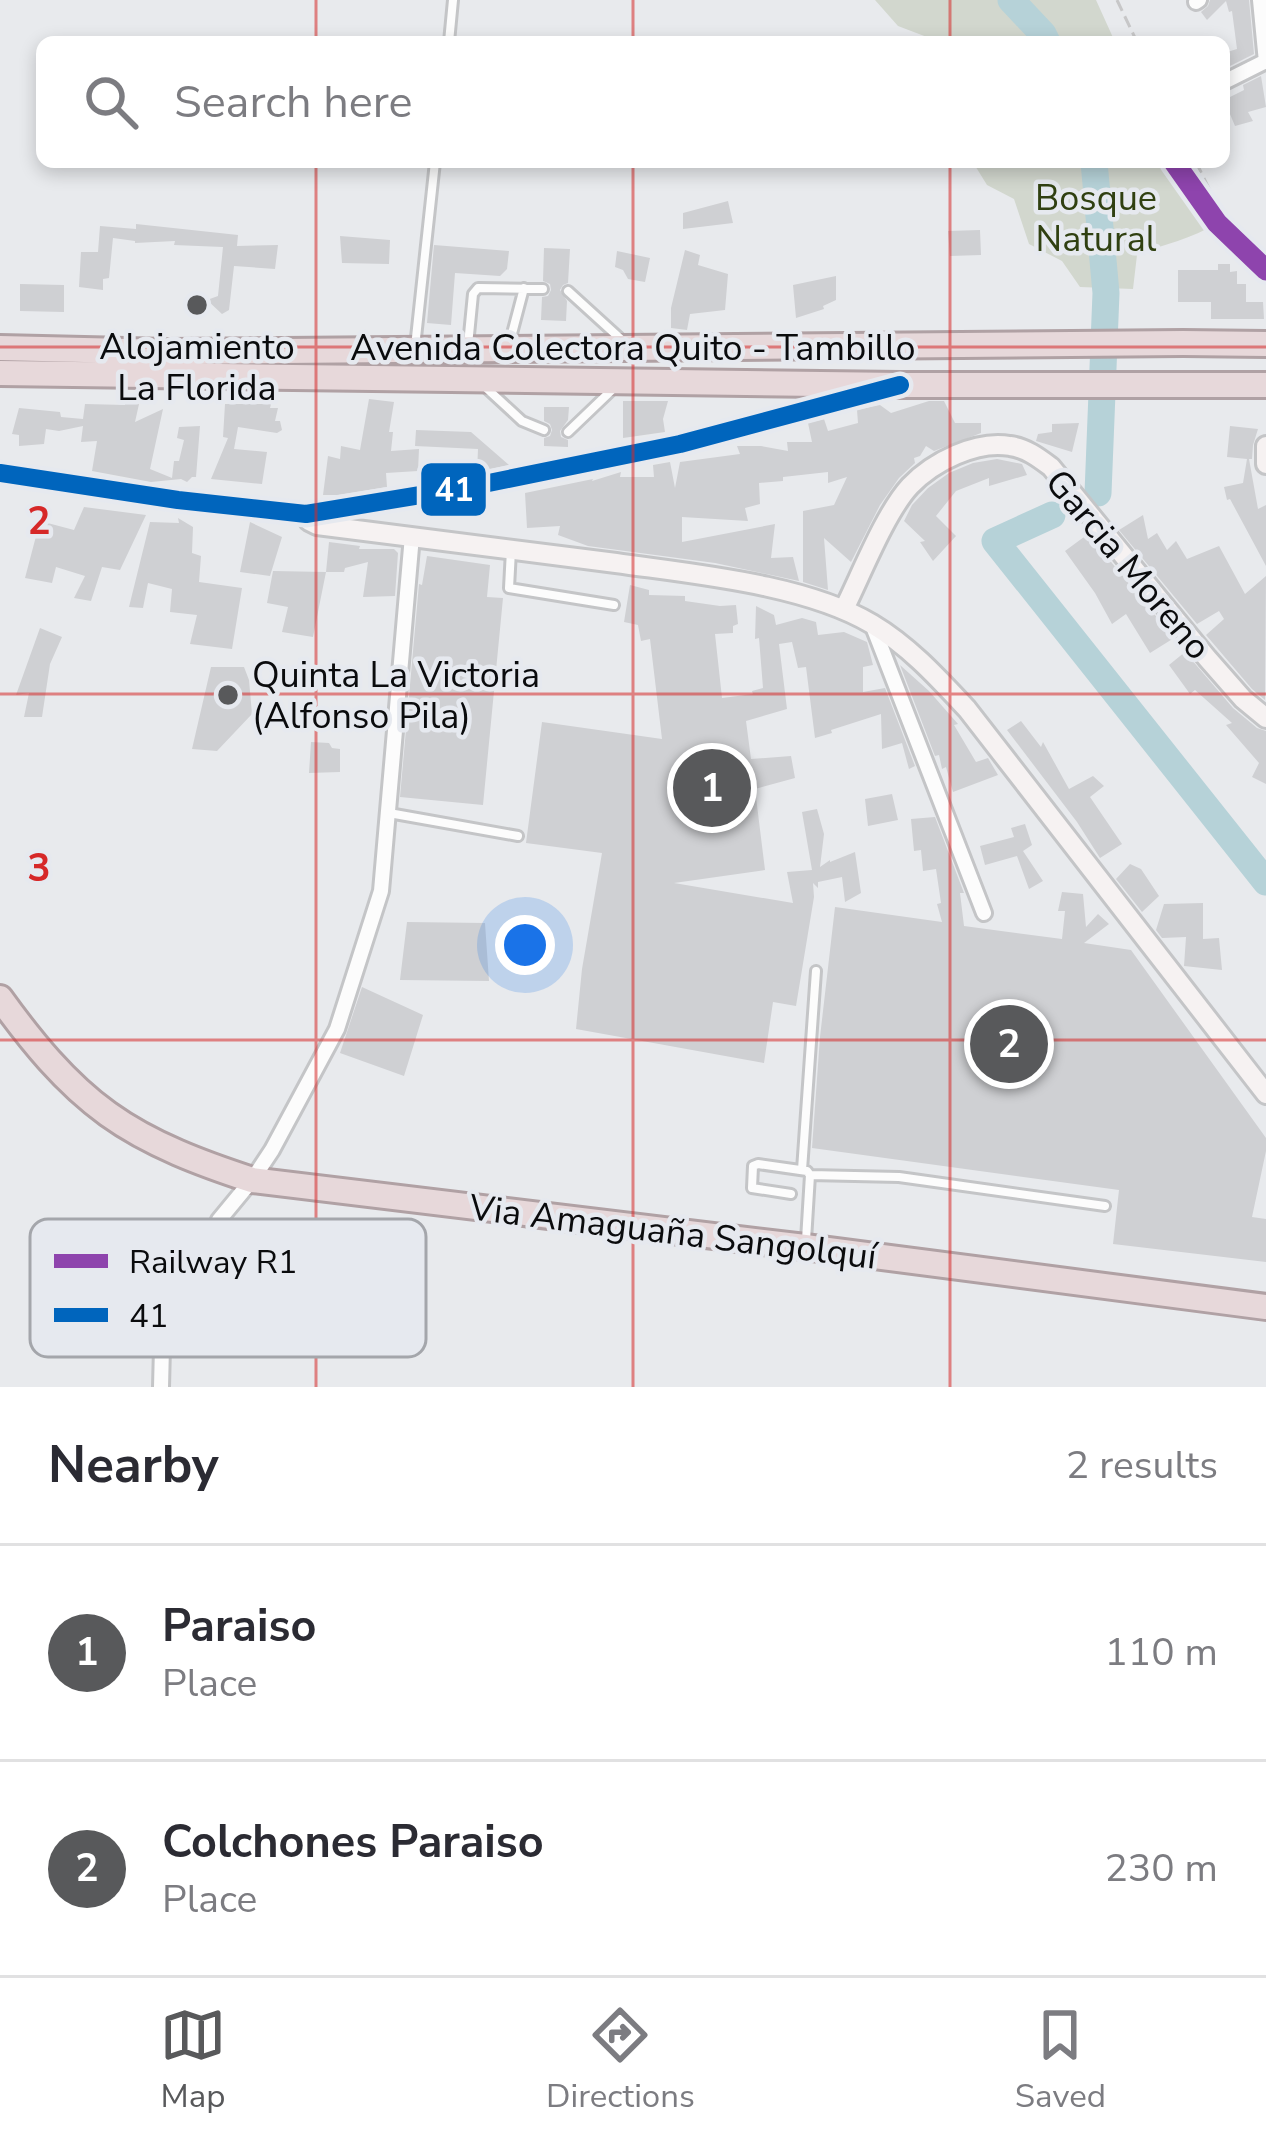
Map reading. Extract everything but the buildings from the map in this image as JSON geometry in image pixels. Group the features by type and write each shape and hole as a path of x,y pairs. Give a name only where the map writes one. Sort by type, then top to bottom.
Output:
{"highway":[{"name":"Avenida Colectora Quito - Tambillo","path":"0,348 168,352 1266,344"},
{"name":"Avenida Colectora Quito - Tambillo","path":"0,373 1266,385"},
{"name":"Via Amaguaña Sangolquí","path":"0,998 34,1045 110,1115 170,1149 252,1180 1266,1307"}],"street":[{"path":"1230,79 1266,62 1260,0"},
{"path":"0,473 306,514 680,444 900,385"},
{"name":"Garcia Moreno","path":"844,610 909,487 927,471 967,451 1011,446 1052,467 1207,658 1266,718"},
{"path":"1266,446 1266,464"},
{"path":"306,514 317,525 705,575 817,600 872,624 932,671 967,709 1266,1094"},
{"path":"220,1219 272,1150 338,1029 381,891 412,536"},
{"path":"872,624 984,913"},
{"path":"161,1387 162,1357"}],"lane":[{"path":"449,36 453,0"},
{"path":"414,349 434,168"},
{"path":"468,349 473,294 478,288 543,289"},
{"path":"508,349 524,288"},
{"path":"568,291 630,347"},
{"path":"477,379 522,421 544,430"},
{"path":"568,432 621,381"},
{"path":"511,549 509,589 614,605"},
{"path":"389,813 518,836"},
{"path":"805,1247 816,971"},
{"path":"791,1194 755,1190 752,1171 758,1164 806,1173 899,1177 1106,1206"}],"path":[{"path":"1117,0 1134,36"},
{"path":"1199,168 1220,211 1266,261"}],"green space":[{"path":"875,0 1096,0 1112,36 924,36 898,26"},
{"name":"Bosque Natural","path":"976,168 1178,168 1217,223 1137,255 1133,289 1080,287 1062,261 1029,244 1014,199 987,185"}],"waterway":[{"path":"1011,0 1044,36"},
{"path":"1095,168 1106,293 1098,493"},
{"path":"1052,515 995,541 1266,882"}],"rail line":[{"name":"R1","path":"1178,168 1217,223 1266,270"}],"transit line":[{"name":"41","path":"0,473 306,514 680,444 900,385"}],"place":[{"name":"Alojamiento La Florida","path":"197,305"},
{"name":"Quinta La Victoria (Alfonso Pila)","path":"228,695"},
{"name":"Paraiso","path":"712,788"},
{"name":"Colchones Paraiso","path":"1009,1044"}]}
